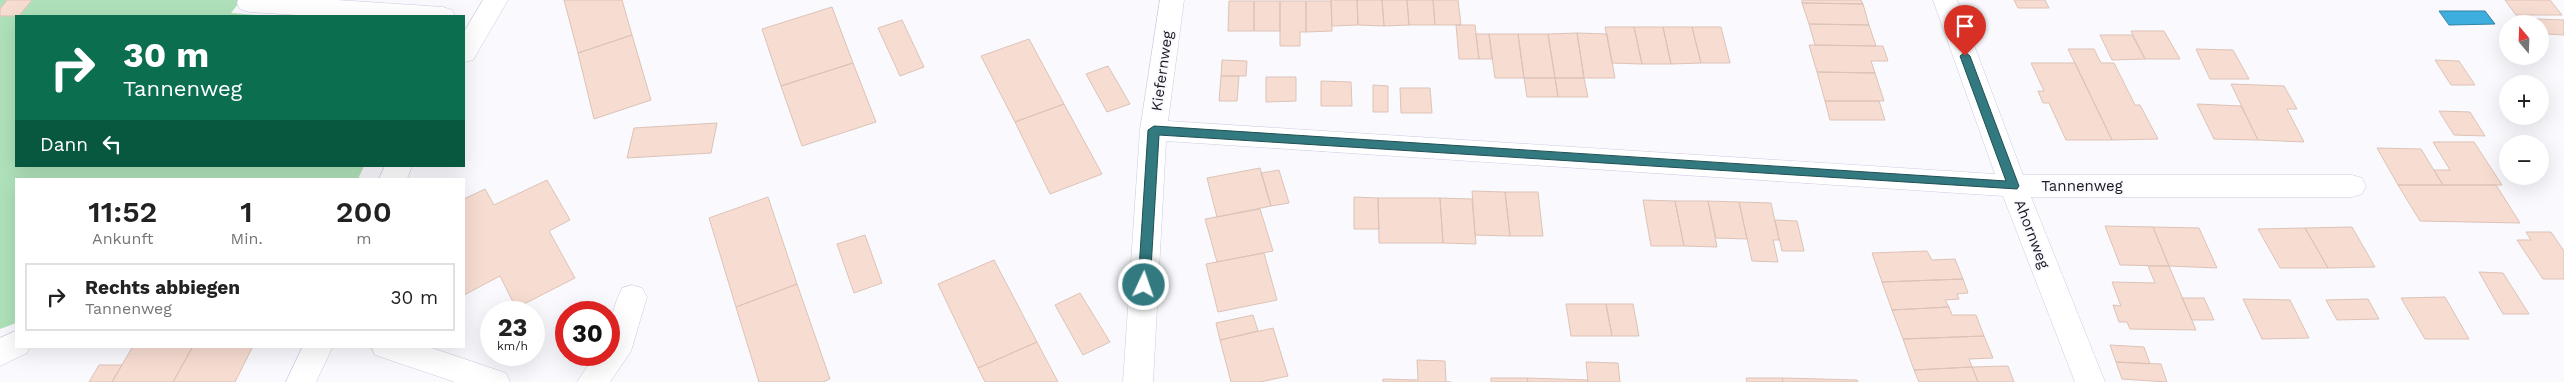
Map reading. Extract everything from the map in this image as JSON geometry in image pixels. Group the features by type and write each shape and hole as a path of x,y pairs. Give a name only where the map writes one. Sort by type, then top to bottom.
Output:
{"street":[{"name":"Kiefernweg","path":"1138,382 1154,130 1172,0"},
{"name":"Ahornweg","path":"1945,0 2013,186 2090,382"},
{"path":"249,3 428,15"},
{"path":"465,51 482,12"},
{"name":"Tannenweg","path":"1154,130 2013,186 2352,186"},
{"path":"592,382 616,351 632,296"},
{"path":"0,353 15,345"},
{"path":"301,382 317,348"},
{"path":"392,348 495,382"}],"green space":[{"path":"0,0 241,0 231,13 258,15 15,15 15,167 364,167 358,178 15,178 15,323 0,329"}],"water":[{"path":"2439,11 2485,11 2495,24 2449,25"}],"building":[{"path":"7,0 32,0 20,15 0,16 0,9"},
{"path":"564,0 622,0 632,35 578,53"},
{"path":"1331,0 1357,0 1358,25 1332,26"},
{"path":"1357,0 1382,0 1384,26 1358,25"},
{"path":"1382,0 1407,0 1409,25 1384,26"},
{"path":"1407,0 1433,0 1435,25 1409,25"},
{"path":"1433,0 1458,0 1461,25 1435,25"},
{"path":"1802,0 1861,0 1863,4 1802,3"},
{"path":"2014,0 2045,0 2049,8 2018,8"},
{"path":"2505,0 2550,0 2562,15 2549,15 2516,15"},
{"path":"1229,1 1254,1 1254,31 1228,31"},
{"path":"1254,1 1280,1 1280,31 1254,31"},
{"path":"1280,1 1306,1 1306,32 1300,32 1300,46 1280,46"},
{"path":"1306,1 1331,1 1332,31 1306,32"},
{"path":"1802,3 1863,4 1869,25 1809,24"},
{"path":"832,7 853,63 781,86 762,29"},
{"path":"2549,19 2564,20 2564,35 2549,34"},
{"path":"902,20 924,67 900,76 878,28"},
{"path":"1809,24 1869,25 1876,46 1815,45"},
{"path":"1456,25 1475,25 1479,59 1459,59"},
{"path":"1605,27 1634,27 1642,64 1612,63"},
{"path":"1634,27 1663,27 1671,64 1642,64"},
{"path":"1663,27 1692,27 1701,63 1671,64"},
{"path":"1692,27 1721,27 1730,63 1701,63"},
{"path":"2131,31 2164,31 2180,59 2145,59"},
{"path":"1577,33 1607,34 1615,78 1584,78"},
{"path":"1577,33 1584,78 1555,78 1548,34"},
{"path":"1476,34 1489,34 1492,59 1479,59"},
{"path":"1489,34 1518,34 1524,78 1495,78"},
{"path":"1518,34 1548,34 1555,78 1524,78"},
{"path":"632,35 651,100 594,119 578,53"},
{"path":"2100,35 2132,35 2145,59 2112,60"},
{"path":"1029,39 1064,104 1015,122 981,56"},
{"path":"1809,45 1883,46 1888,61 1871,61 1875,73 1817,72"},
{"path":"2068,49 2094,49 2101,63 2114,63 2135,105 2140,105 2158,139 2112,140"},
{"path":"2196,49 2233,50 2249,79 2210,79"},
{"path":"1222,60 1247,61 1246,76 1221,76"},
{"path":"2435,60 2459,61 2475,85 2451,85"},
{"path":"853,63 876,122 802,146 781,86"},
{"path":"2031,63 2075,63 2112,140 2066,140 2049,103 2043,103 2038,91 2044,91"},
{"path":"1108,66 1130,104 1107,112 1086,74"},
{"path":"1817,72 1875,73 1884,101 1825,101"},
{"path":"1221,76 1239,76 1237,101 1219,101"},
{"path":"1266,77 1296,77 1296,101 1266,102"},
{"path":"1524,78 1555,78 1558,97 1527,97"},
{"path":"1555,78 1584,78 1588,97 1558,97"},
{"path":"1321,81 1351,82 1352,106 1321,106"},
{"path":"2231,84 2284,86 2297,109 2287,109 2304,142 2258,140"},
{"path":"1373,85 1388,86 1388,112 1373,112"},
{"path":"1400,88 1430,88 1432,113 1401,113"},
{"path":"1825,101 1879,101 1885,120 1830,120"},
{"path":"1064,104 1102,174 1050,194 1015,122"},
{"path":"2197,104 2241,106 2258,140 2214,139"},
{"path":"2439,111 2470,112 2485,136 2454,135"},
{"path":"717,123 711,153 627,158 634,128"},
{"path":"2433,142 2474,142 2499,180 2499,185 2443,185 2434,170 2450,170"},
{"path":"2377,148 2421,149 2443,185 2398,185"},
{"path":"1260,168 1271,206 1217,217 1207,178"},
{"path":"1279,170 1289,203 1271,206 1261,173"},
{"path":"547,180 570,220 549,231 575,278 530,301 512,301 500,276 465,294 465,199 485,189 494,205"},
{"path":"2398,185 2496,185 2520,223 2420,221"},
{"path":"1472,191 1505,192 1510,236 1475,235"},
{"path":"1505,192 1538,192 1543,236 1510,236"},
{"path":"768,197 797,284 736,307 709,218"},
{"path":"1354,197 1378,198 1379,229 1354,229"},
{"path":"1378,198 1440,198 1443,243 1379,243"},
{"path":"1440,198 1472,199 1476,244 1443,243"},
{"path":"1643,200 1675,201 1684,246 1651,246"},
{"path":"1675,201 1708,201 1717,247 1684,246"},
{"path":"1708,201 1739,202 1747,239 1716,238"},
{"path":"1739,202 1771,203 1779,240 1773,240 1778,262 1752,261"},
{"path":"1260,209 1273,251 1217,262 1205,219"},
{"path":"1775,220 1797,221 1804,251 1782,251"},
{"path":"2105,226 2153,227 2169,266 2120,265"},
{"path":"2153,227 2199,228 2217,268 2169,266"},
{"path":"2352,227 2375,267 2328,268 2305,228"},
{"path":"2305,228 2328,268 2280,268 2258,229"},
{"path":"2526,232 2551,232 2564,251 2564,279 2543,279 2517,240 2531,240"},
{"path":"865,235 882,283 854,293 837,244"},
{"path":"1927,251 1932,260 1955,259 1963,279 1882,282 1872,253"},
{"path":"1264,253 1277,300 1218,312 1206,264"},
{"path":"994,260 1037,342 978,368 938,284"},
{"path":"2148,266 2169,266 2196,330 2130,329 2127,322 2119,322 2113,305 2121,306 2112,282 2155,283"},
{"path":"2479,272 2503,273 2529,314 2503,314"},
{"path":"1963,279 1968,293 1957,294 1959,299 1945,300 1949,307 1892,310 1882,282"},
{"path":"797,284 830,379 823,382 759,382 736,307"},
{"path":"1080,293 1110,342 1083,355 1055,305"},
{"path":"2445,297 2469,339 2425,339 2401,298"},
{"path":"2182,298 2204,298 2214,320 2192,320"},
{"path":"2243,299 2290,300 2309,338 2262,339"},
{"path":"2368,299 2379,319 2337,320 2326,300"},
{"path":"1566,304 1606,304 1612,336 1571,336"},
{"path":"1606,304 1633,304 1639,336 1612,336"},
{"path":"1949,307 1952,315 1976,315 1984,336 1903,339 1892,310"},
{"path":"1253,315 1258,331 1220,340 1216,323"},
{"path":"1273,328 1288,376 1260,382 1231,382 1220,340"},
{"path":"1984,336 1993,358 1969,359 1972,367 1914,370 1903,339"},
{"path":"1037,342 1058,382 985,382 978,368"},
{"path":"2110,345 2144,347 2150,364 2116,362"},
{"path":"132,348 192,348 173,382 112,382"},
{"path":"192,348 252,348 235,382 173,382"},
{"path":"1417,360 1445,361 1446,382 1383,382 1383,379 1418,380"},
{"path":"1586,362 1618,363 1620,382 1588,382"},
{"path":"2116,362 2161,364 2167,382 2122,379"},
{"path":"99,365 122,365 112,382 89,382"},
{"path":"2008,366 2014,382 1978,382 1972,367"},
{"path":"1972,367 1978,382 1919,382 1914,370"},
{"path":"1491,378 1527,378 1528,382 1491,382"},
{"path":"1527,378 1588,380 1588,382 1528,382"},
{"path":"1746,378 1782,378 1783,382 1747,382"},
{"path":"1782,378 1857,380 1858,382 1783,382"}],"route":[{"path":"1144,285 1154,130 2013,186 1965,56"}]}
